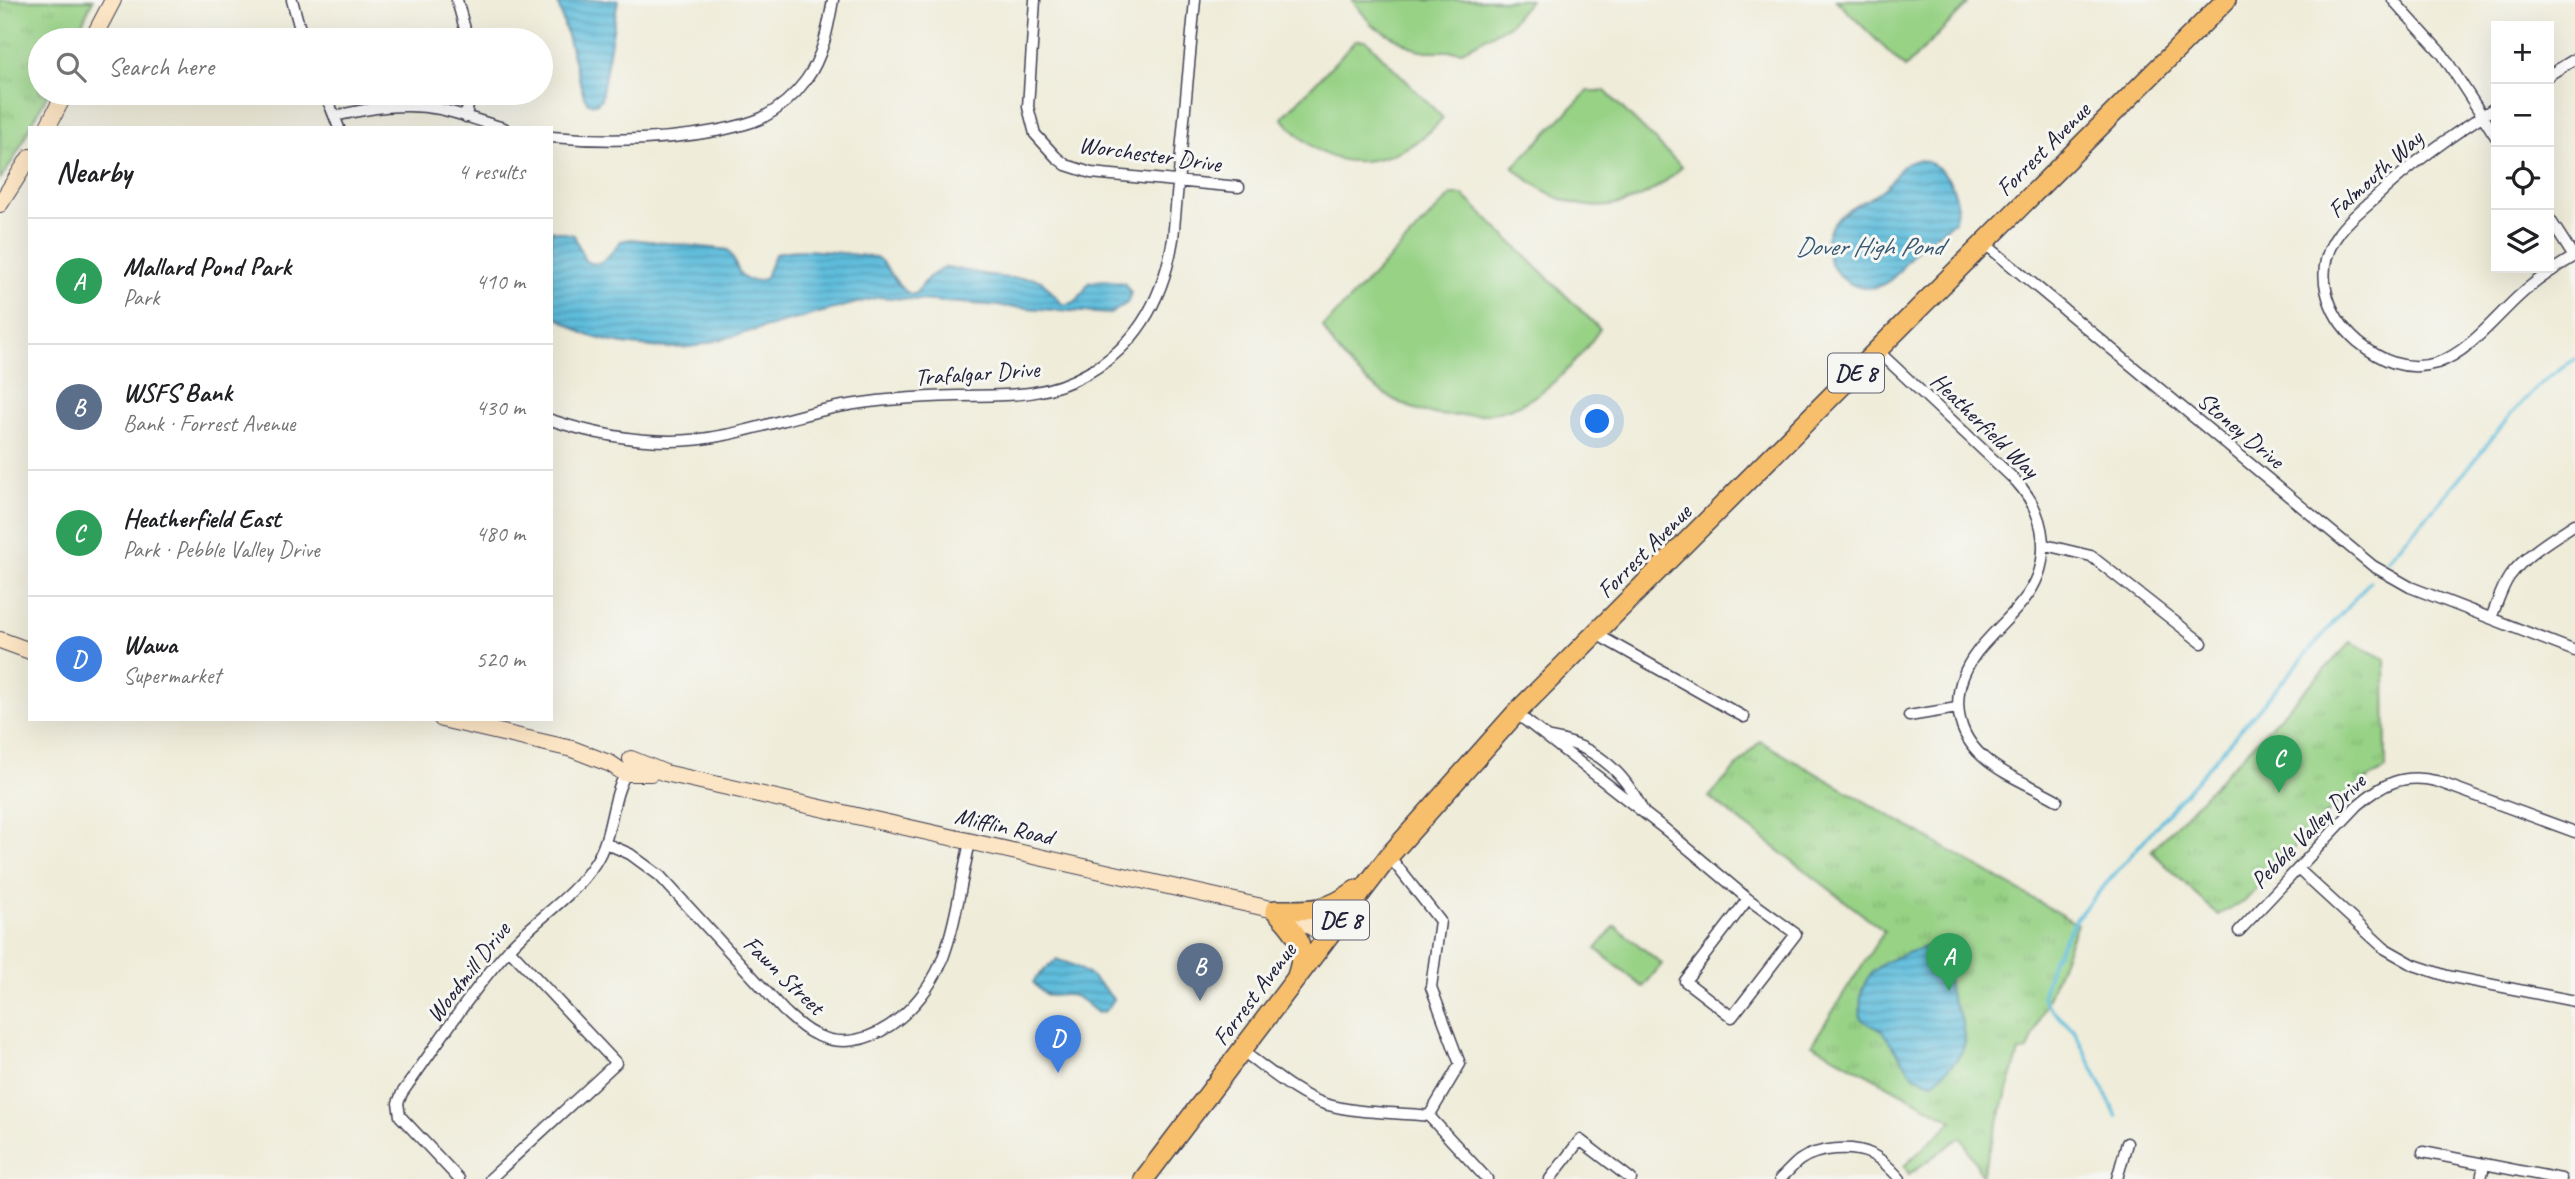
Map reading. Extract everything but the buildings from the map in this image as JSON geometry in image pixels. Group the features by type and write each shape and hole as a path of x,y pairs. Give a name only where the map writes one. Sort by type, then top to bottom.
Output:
{"highway":[{"name":"Forrest Avenue","path":"1144,1179 1389,856 1516,713 2226,0"},
{"path":"1275,910 1317,910 1328,907 1339,902 1376,874"},
{"path":"1275,910 1300,942 1301,961 1294,982"}],"main road":[{"path":"98,28 113,0"},
{"path":"48,126 59,105"},
{"path":"0,204 28,160"},
{"path":"0,640 28,650"},
{"name":"Mifflin Road","path":"451,721 572,749 624,770 665,773 1275,910 1304,920 1327,938"}],"street":[{"path":"292,0 300,28"},
{"path":"457,0 465,28"},
{"path":"553,137 632,141 685,136 761,119 792,96 817,64 833,0"},
{"name":"Worchester Drive","path":"1035,0 1028,107 1030,122 1040,140 1066,164 1079,170 1239,187"},
{"name":"Trafalgar Drive","path":"553,421 582,430 630,439 694,440 739,433 844,405 927,397 1018,396 1052,389 1091,371 1135,333 1154,305 1169,265 1195,0"},
{"path":"2394,1 2443,55 2491,130"},
{"path":"2554,72 2575,59"},
{"path":"330,105 338,126"},
{"path":"335,116 393,105 439,109 497,126"},
{"path":"466,117 468,105"},
{"name":"Falmouth Way","path":"2491,110 2410,165 2338,234 2326,261 2325,290 2330,307 2350,335 2389,363 2403,366 2435,363 2466,346 2533,284 2574,256"},
{"path":"2554,226 2574,256"},
{"name":"Stoney Drive","path":"1984,243 2373,566 2410,587 2575,651"},
{"name":"Heatherfield Way","path":"1878,351 2025,490 2038,514 2045,545 2031,591 1968,666 1961,679 1957,708"},
{"path":"2491,618 2508,578 2530,554 2575,524"},
{"path":"2045,545 2091,556 2202,643"},
{"path":"1596,634 1744,717"},
{"path":"1909,716 1957,708 1963,730 1986,759 2057,800"},
{"path":"1516,713 1643,812 1748,899 1796,934 1732,1017 1685,981 1748,899"},
{"path":"1547,737 1593,752 1625,780 1643,812"},
{"name":"Woodmill Drive","path":"459,1179 400,1116 398,1103 402,1093 509,949 579,886 605,843 624,770"},
{"name":"Pebble Valley Drive","path":"2238,931 2367,797 2391,782 2421,777 2436,780 2575,832"},
{"name":"Fawn Street","path":"605,843 630,854 660,876 799,1024 822,1037 850,1040 871,1035 895,1022 932,981 948,941 970,842"},
{"path":"1389,856 1440,921 1431,987 1460,1064 1429,1116"},
{"path":"2298,869 2384,948 2414,965 2447,976 2575,1001"},
{"path":"491,1179 616,1063 509,949"},
{"path":"1242,1051 1296,1089 1324,1103 1354,1110 1429,1116 1487,1179"},
{"path":"1550,1179 1580,1140 1631,1179"},
{"path":"2117,1179 2127,1143"},
{"path":"1780,1179 1808,1155 1841,1149 1868,1152 1900,1179"},
{"path":"2423,1152 2561,1179"},
{"path":"2481,1179 2484,1165"}],"green space":[{"path":"0,0 93,0 80,28 28,28 28,105 42,105 0,180"},
{"path":"1352,0 1530,0 1509,25 1462,51 1419,51 1372,25"},
{"path":"1836,0 1964,0 1968,4 1905,68"},
{"path":"1356,40 1366,40 1443,118 1418,141 1403,150 1369,160 1352,161 1319,151 1282,118"},
{"path":"1588,91 1605,91 1682,167 1661,185 1640,197 1598,207 1556,197 1513,167"},
{"path":"1451,195 1463,195 1600,329 1583,352 1554,382 1519,405 1502,411 1443,416 1400,403 1369,383 1355,370 1323,327"},
{"path":"2351,642 2385,659 2386,769 2368,779 2330,810 2244,902 2218,915 2151,851"},
{"path":"1760,741 2077,924 2028,1050 2019,1052 1982,1175 1961,1137 1909,1174 1904,1166 1953,1121 1812,1044 1884,931 1709,797"},
{"path":"1615,926 1662,964 1643,987 1596,949"}],"water":[{"path":"557,0 618,0 601,99 596,104 588,103 584,96"},
{"name":"Dover High Pond","path":"1918,160 1937,167 1950,181 1956,200 1955,220 1921,246 1886,283 1867,288 1846,281 1838,274 1827,254 1826,242 1833,223 1883,189 1906,164"},
{"path":"553,230 574,235 585,261 591,263 601,262 621,241 631,239 728,250 740,274 755,281 765,279 775,254 810,250 876,257 901,287 912,295 929,277 945,267 1006,278 1034,278 1043,282 1062,304 1076,301 1089,283 1098,281 1124,283 1131,293 1127,303 1110,314 879,297 696,346 671,348 640,346 585,334 553,315"},
{"path":"1936,943 1948,950 1949,991 1965,1036 1964,1045 1956,1061 1932,1083 1914,1076 1882,1031 1861,1019 1860,1000 1864,985 1880,966"},
{"path":"1057,960 1081,969 1101,986 1113,999 1108,1009 1098,1013 1077,997 1045,994 1033,982"}],"waterway":[{"path":"2388,560 2519,406 2545,380 2575,359"},
{"path":"2117,1117 2075,1032 2042,997 2053,959 2078,916 2370,581"}],"place":[{"name":"Heatherfield East","path":"2279,793"},
{"name":"Mallard Pond Park","path":"1949,991"},
{"name":"WSFS Bank","path":"1200,1001"},
{"name":"Wawa","path":"1058,1073"}]}
